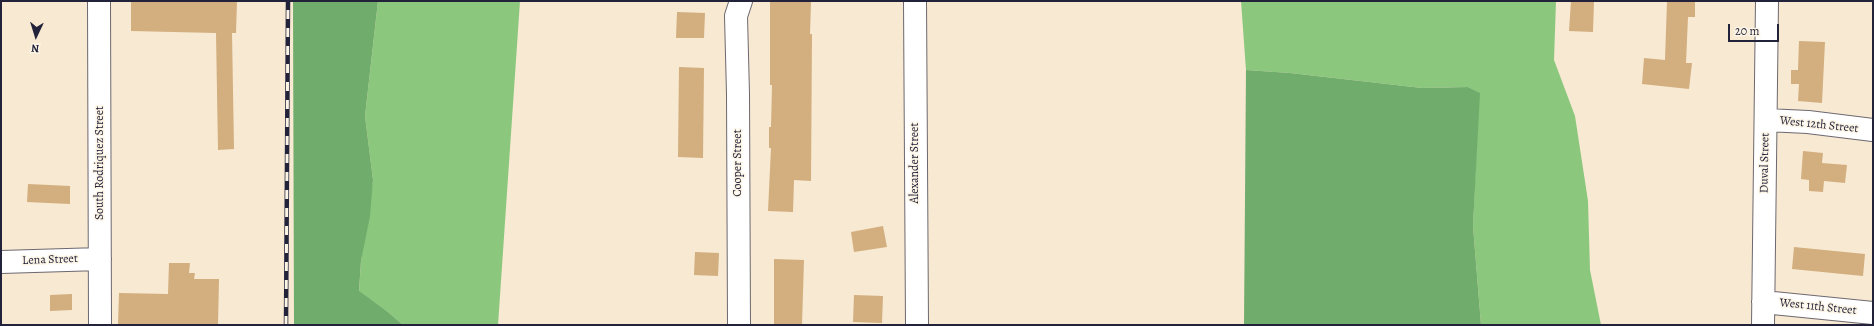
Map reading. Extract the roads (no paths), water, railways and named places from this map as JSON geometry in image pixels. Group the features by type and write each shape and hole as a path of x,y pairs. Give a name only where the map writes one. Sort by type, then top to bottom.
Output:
{"street":[{"name":"South Rodriquez Street","path":"100,1 100,325"},
{"name":"Cooper Street","path":"739,325 738,94 736,16 741,1"},
{"name":"Alexander Street","path":"915,1 917,325"},
{"name":"Duval Street","path":"1763,325 1767,1"},
{"name":"West 12th Street","path":"1766,120 1808,122 1873,130"},
{"name":"Lena Street","path":"1,262 100,258"},
{"name":"West 11th Street","path":"1763,302 1873,313"}],"railway":[{"path":"286,325 288,1"}]}
